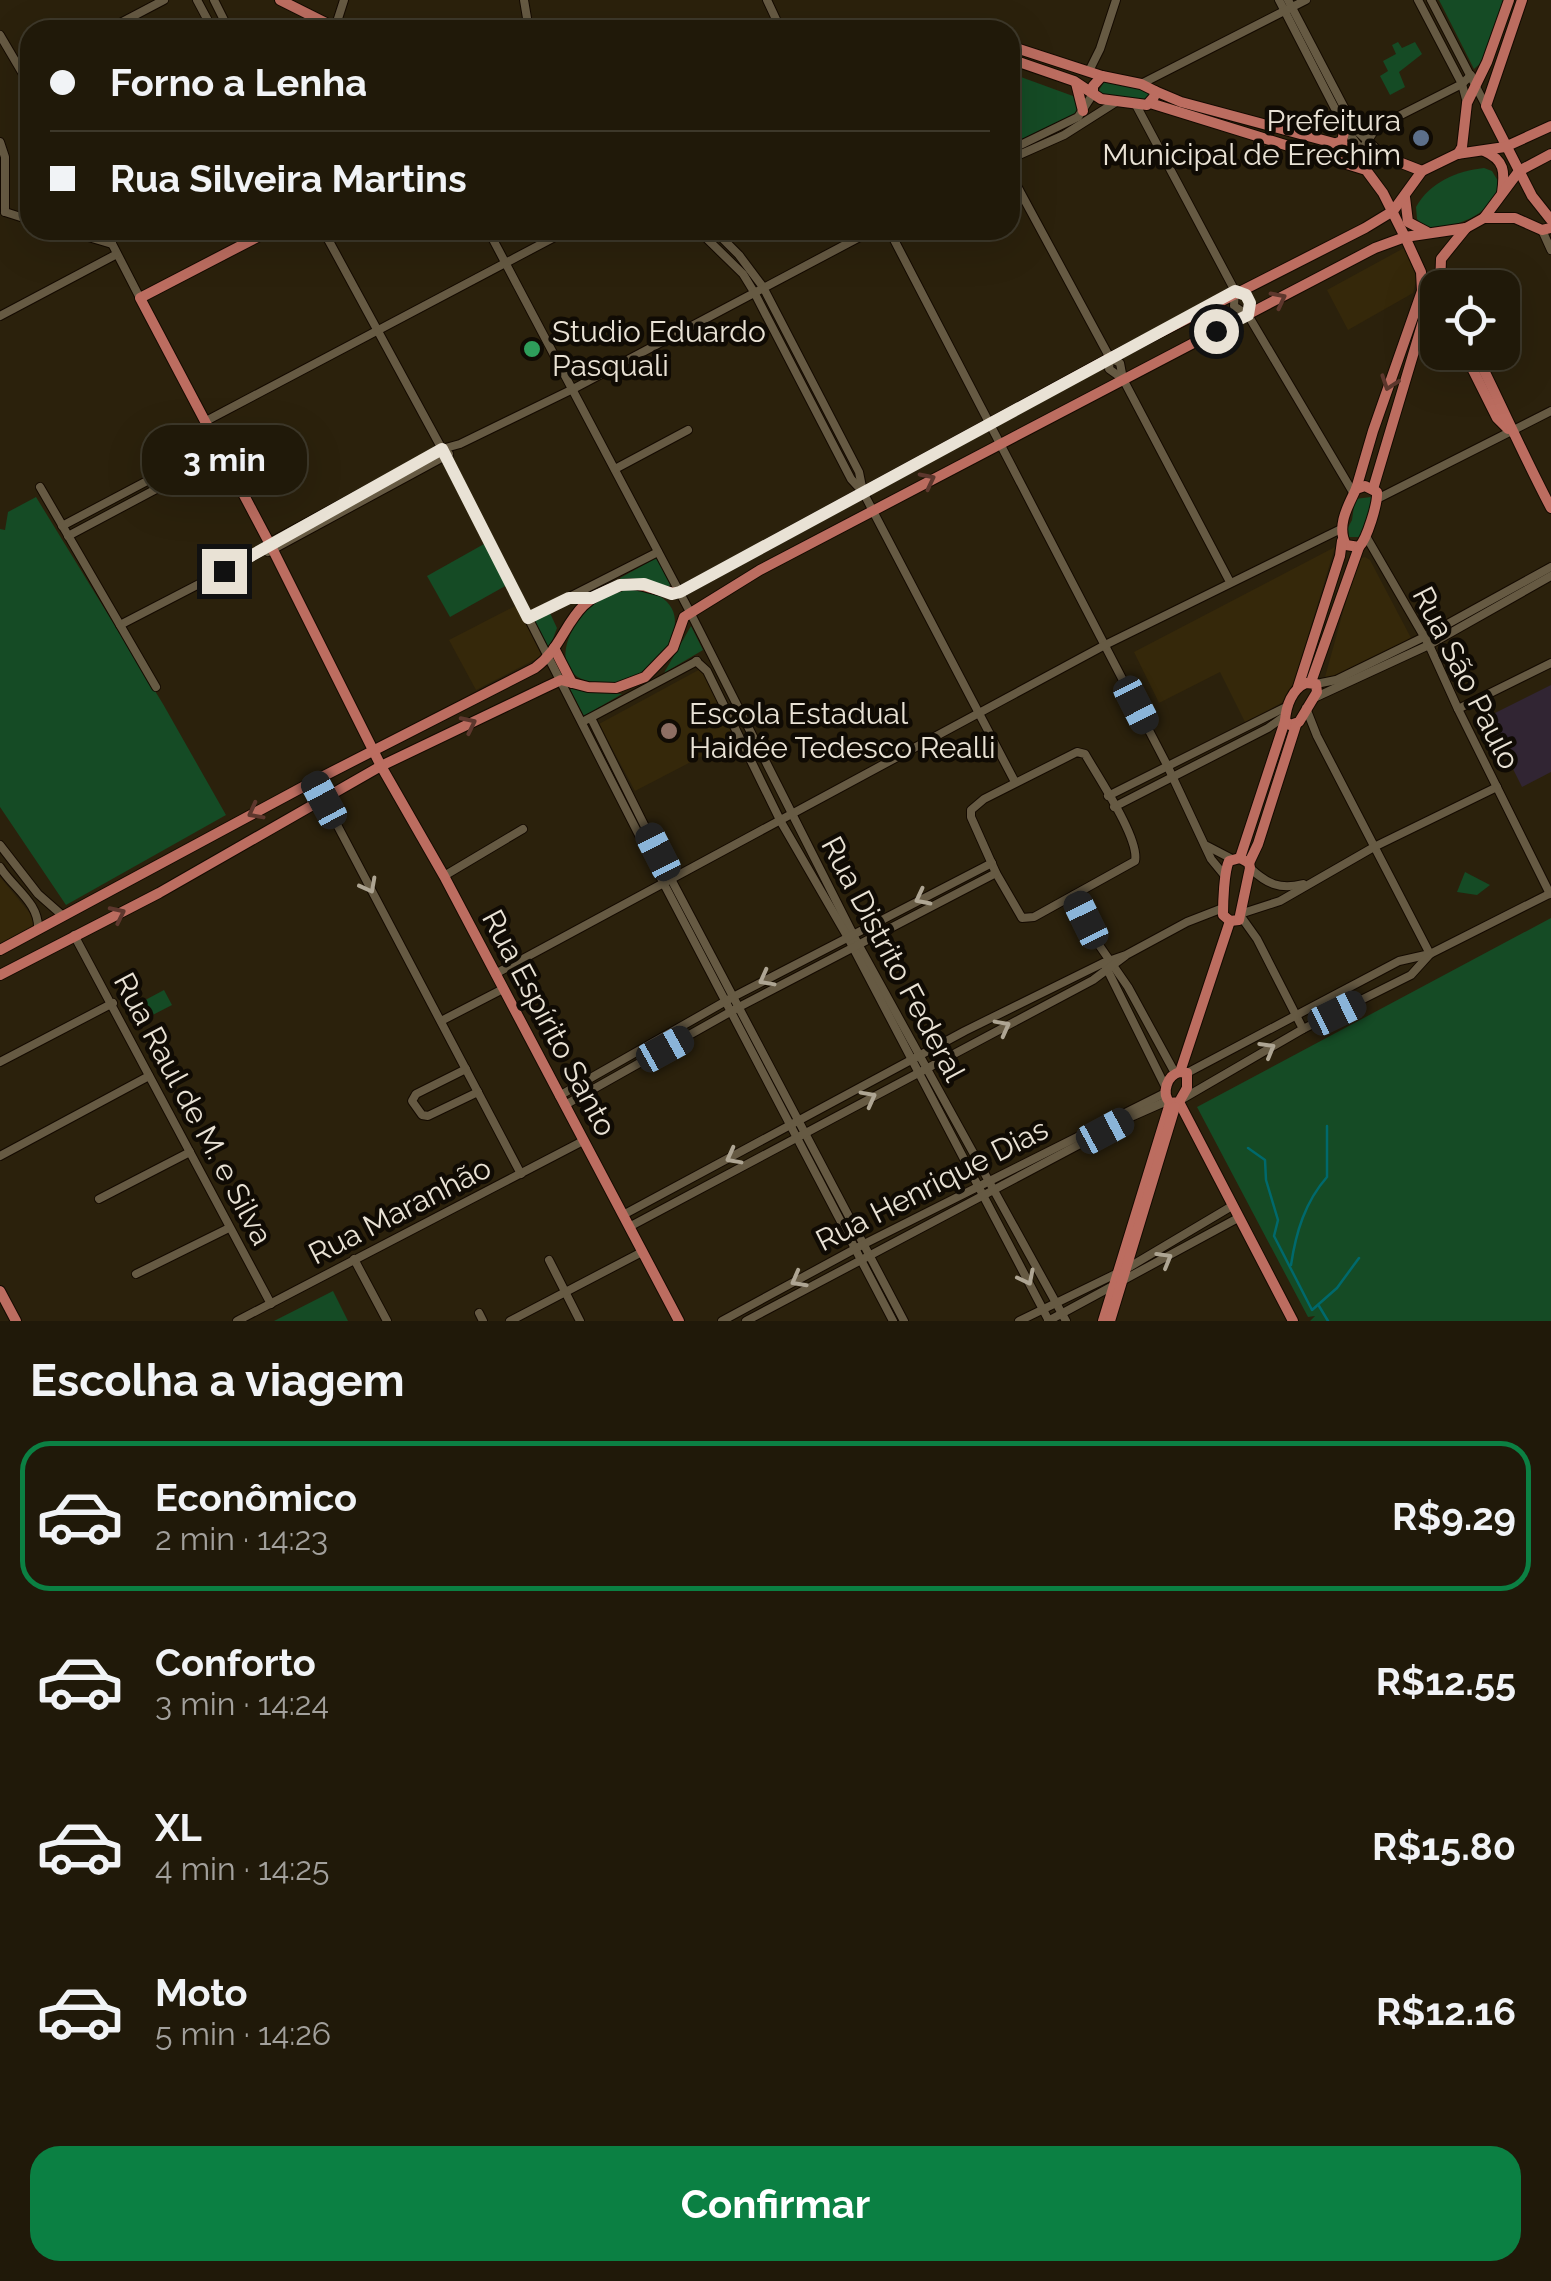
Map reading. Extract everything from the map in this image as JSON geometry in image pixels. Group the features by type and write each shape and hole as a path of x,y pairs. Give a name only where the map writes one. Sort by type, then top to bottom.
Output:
{"main road":[{"path":"280,0 317,20"},
{"path":"1457,154 1462,147 1469,82 1484,69 1509,0"},
{"path":"1522,0 1486,106 1532,196 1550,217"},
{"path":"1020,53 1093,94 1116,102 1150,103 1366,170 1393,211 1420,270"},
{"path":"1020,57 1141,84 1182,102 1332,145 1364,146 1422,171"},
{"path":"1093,94 1093,86 1102,76"},
{"path":"1076,82 1083,111"},
{"path":"1150,103 1155,91"},
{"path":"1256,136 1261,124"},
{"path":"0,950 314,780 535,668 551,653 568,621 592,598 620,585 644,584 676,593 1235,291 1393,211 1422,171 1457,154 1505,147 1551,126"},
{"path":"1332,145 1342,141 1346,128"},
{"path":"1480,149 1496,156 1504,166 1502,194"},
{"path":"0,975 152,896 381,766 566,682 602,688 629,686 673,648 687,615 760,570 1354,261 1406,237 1466,228 1484,218 1520,171 1551,154"},
{"path":"1405,190 1408,222 1431,233"},
{"path":"1484,218 1515,218 1547,229"},
{"path":"1439,270 1441,259 1466,228"},
{"path":"1342,239 1354,261"},
{"path":"140,298 251,240"},
{"name":"Rua Espírito Santo","path":"140,298 206,420 372,750 444,876 679,1321"},
{"path":"1238,917 1223,915 1226,866 1243,862 1264,826 1298,688 1340,556 1341,534 1373,431 1420,326"},
{"path":"1378,466 1420,338"},
{"path":"1473,370 1497,418 1511,433"},
{"path":"1483,370 1551,508"},
{"path":"1373,431 1378,441 1388,436"},
{"path":"1103,1321 1181,1072 1238,917 1243,862 1252,822 1291,718 1314,698 1314,683 1363,542 1376,493 1378,466 1376,454 1366,456"},
{"path":"1355,491 1365,486 1376,493"},
{"path":"1341,534 1346,545 1363,542"},
{"path":"749,556 760,570"},
{"path":"676,593 687,615"},
{"path":"551,653 566,682"},
{"path":"1298,688 1314,683"},
{"path":"314,780 324,800"},
{"path":"1252,822 1264,826"},
{"path":"140,873 152,896"},
{"path":"63,916 74,935"},
{"path":"1181,1072 1172,1099 1293,1321"},
{"path":"1110,1321 1119,1278"},
{"path":"0,1291 16,1321"}],"street":[{"path":"126,20 164,0"},
{"path":"1089,71 1116,0"},
{"path":"1279,0 1288,6 1356,130 1364,146 1366,170"},
{"path":"1141,84 1306,0"},
{"path":"1418,0 1486,106"},
{"path":"1432,0 1469,82"},
{"path":"1288,6 1346,128 1364,146"},
{"path":"0,35 20,68"},
{"path":"1100,49 1102,76"},
{"path":"1364,146 1377,127 1469,82"},
{"path":"1020,146 1059,128 1083,111 1093,94"},
{"path":"1020,154 1064,135 1116,102"},
{"path":"1136,105 1235,291 1234,306 1248,315 1355,491"},
{"path":"0,142 6,157 2,214"},
{"path":"1020,192 1110,358 1120,363 1123,380 1230,582"},
{"path":"1547,229 1551,250"},
{"path":"99,240 112,244"},
{"path":"110,240 140,298"},
{"path":"329,240 528,618 551,653"},
{"path":"493,240 676,593"},
{"path":"206,420 548,240"},
{"path":"708,240 759,289"},
{"path":"724,240 739,255 759,289 851,479 863,492 1015,782"},
{"path":"120,625 854,240"},
{"path":"894,240 1167,765 1211,859 1225,876"},
{"path":"0,316 118,254"},
{"path":"1235,291 1246,295 1250,303 1248,315"},
{"path":"1376,493 1551,411"},
{"path":"614,470 688,430"},
{"path":"62,526 220,449"},
{"path":"68,536 220,449"},
{"path":"40,487 156,687"},
{"path":"495,974 1105,645 1230,582 1341,534"},
{"name":"Rua São Paulo","path":"1363,542 1426,641 1551,894"},
{"path":"528,618 658,552"},
{"path":"1314,683 1336,680 1426,641 1551,566"},
{"path":"610,590 619,572"},
{"path":"1314,698 1551,576"},
{"path":"569,598 592,598"},
{"name":"Rua Distrito Federal","path":"687,615 916,1059 917,1073 1064,1317"},
{"path":"587,720 672,674 700,664 710,655"},
{"path":"1458,710 1551,663"},
{"name":"Rua Distrito Federal","path":"700,664 780,822 850,934"},
{"path":"619,702 641,679 672,674"},
{"path":"566,682 896,1318"},
{"path":"1306,708 1430,954"},
{"path":"1108,796 1198,750 1291,718"},
{"path":"1291,718 1317,736"},
{"path":"1114,806 1291,718"},
{"path":"1198,750 1204,761"},
{"path":"1082,752 1108,796 1136,848 1135,861 1034,918 1022,918 996,873 971,810 975,804 1071,753 1082,752"},
{"path":"1302,1029 1257,940 1238,917 1280,901 1374,847 1496,787"},
{"path":"324,800 521,1174"},
{"path":"444,876 523,829"},
{"path":"0,845 63,916"},
{"path":"1207,846 1243,862 1261,878 1282,888 1312,881"},
{"path":"562,1100 729,999 992,863"},
{"path":"0,866 34,906 38,930"},
{"path":"9,880 20,872"},
{"path":"562,1100 996,873"},
{"name":"Rua Henrique Dias","path":"1181,1072 1399,961 1430,954 1551,894"},
{"path":"1074,895 1172,1099"},
{"path":"629,1227 917,1073 1187,922 1223,908"},
{"name":"Rua Raul de M. e Silva","path":"74,935 271,1304"},
{"name":"Rua Henrique Dias","path":"746,1321 986,1189 1172,1099 1411,975 1430,954"},
{"path":"1109,965 1181,1072"},
{"path":"623,1215 965,1031 1109,965"},
{"path":"442,1021 503,989"},
{"path":"0,1062 113,1003"},
{"name":"Rua Distrito Federal","path":"916,1059 927,1067 1048,1321"},
{"path":"466,1069 416,1094 412,1101 418,1112 428,1116 478,1092"},
{"path":"0,1156 150,1076"},
{"name":"Rua Maranhão","path":"237,1321 583,1141"},
{"path":"99,1199 190,1152"},
{"path":"1048,1321 1064,1317 1183,1233 1232,1206"},
{"path":"1018,1321 1056,1301 1119,1278 1238,1218"},
{"name":"Rua Henrique Dias","path":"722,1321 860,1246 924,1222"},
{"path":"136,1274 229,1228"},
{"path":"1183,1233 1190,1244"},
{"path":"510,1321 642,1252"},
{"path":"354,1259 387,1321"},
{"path":"549,1260 580,1321"},
{"path":"770,1295 776,1305"}],"shaded area":[{"path":"1404,248 1417,277 1413,293 1348,330 1327,290"},
{"path":"1335,547 1289,699 1245,722 1220,672 1159,703 1134,652"},
{"path":"1365,557 1411,638 1330,681 1325,677 1356,565 1358,559"},
{"path":"517,605 542,656 476,690 449,640"},
{"name":"Escola Estadual Haidée Tedesco Realli","path":"704,667 737,738 635,791 599,724"},
{"path":"1551,685 1551,772 1522,787 1487,717"},
{"path":"0,877 34,918 32,929 0,945"}],"green space":[{"path":"1439,0 1504,0 1483,61 1474,69"},
{"path":"1398,42 1402,48 1415,42 1422,54 1399,72 1405,87 1390,95 1380,76 1388,71 1383,61 1396,54 1392,45"},
{"path":"1020,77 1073,96 1079,103 1074,119 1020,144"},
{"path":"1104,82 1151,90 1146,102 1114,97 1098,92"},
{"path":"1484,168 1492,171 1501,186 1479,213 1460,223 1426,229 1417,219 1416,207 1437,184 1454,175"},
{"path":"36,497 226,815 66,905 0,807 0,529 5,530 8,512"},
{"path":"1371,497 1362,537 1343,537 1352,520 1355,499"},
{"path":"484,544 507,585 450,617 427,576"},
{"path":"658,557 672,583 668,587 646,581 622,582 620,578"},
{"path":"629,589 656,594 671,607 675,623 670,642 658,660 640,674 617,682 592,682 578,677 569,669 566,659 566,647 576,624 597,602"},
{"path":"549,611 557,628 546,648 532,620"},
{"path":"691,626 703,650 664,673"},
{"path":"570,689 622,694 584,716"},
{"path":"1465,872 1490,885 1477,895 1457,892"},
{"path":"1551,918 1551,1321 1310,1321 1315,1316 1308,1317 1197,1107"},
{"path":"164,990 172,1005 143,1020 134,1006"},
{"path":"333,1291 348,1321 274,1321"}],"waterway":[{"path":"1291,1265 1303,1218 1327,1177 1327,1126"},
{"path":"1248,1148 1265,1160 1266,1180 1278,1220 1274,1236 1312,1310 1337,1288 1359,1258"},
{"path":"1319,1306 1328,1321"}],"place":[{"name":"Prefeitura Municipal de Erechim","path":"1421,138"},
{"name":"Studio Eduardo Pasquali","path":"532,349"},
{"name":"Escola Estadual Haidée Tedesco Realli","path":"669,731"}],"route":[{"path":"224,571 442,449 528,618 569,598 592,598 620,585 644,584 672,594 749,556 1235,291 1242,292 1250,303 1248,315 1216,331"}]}
